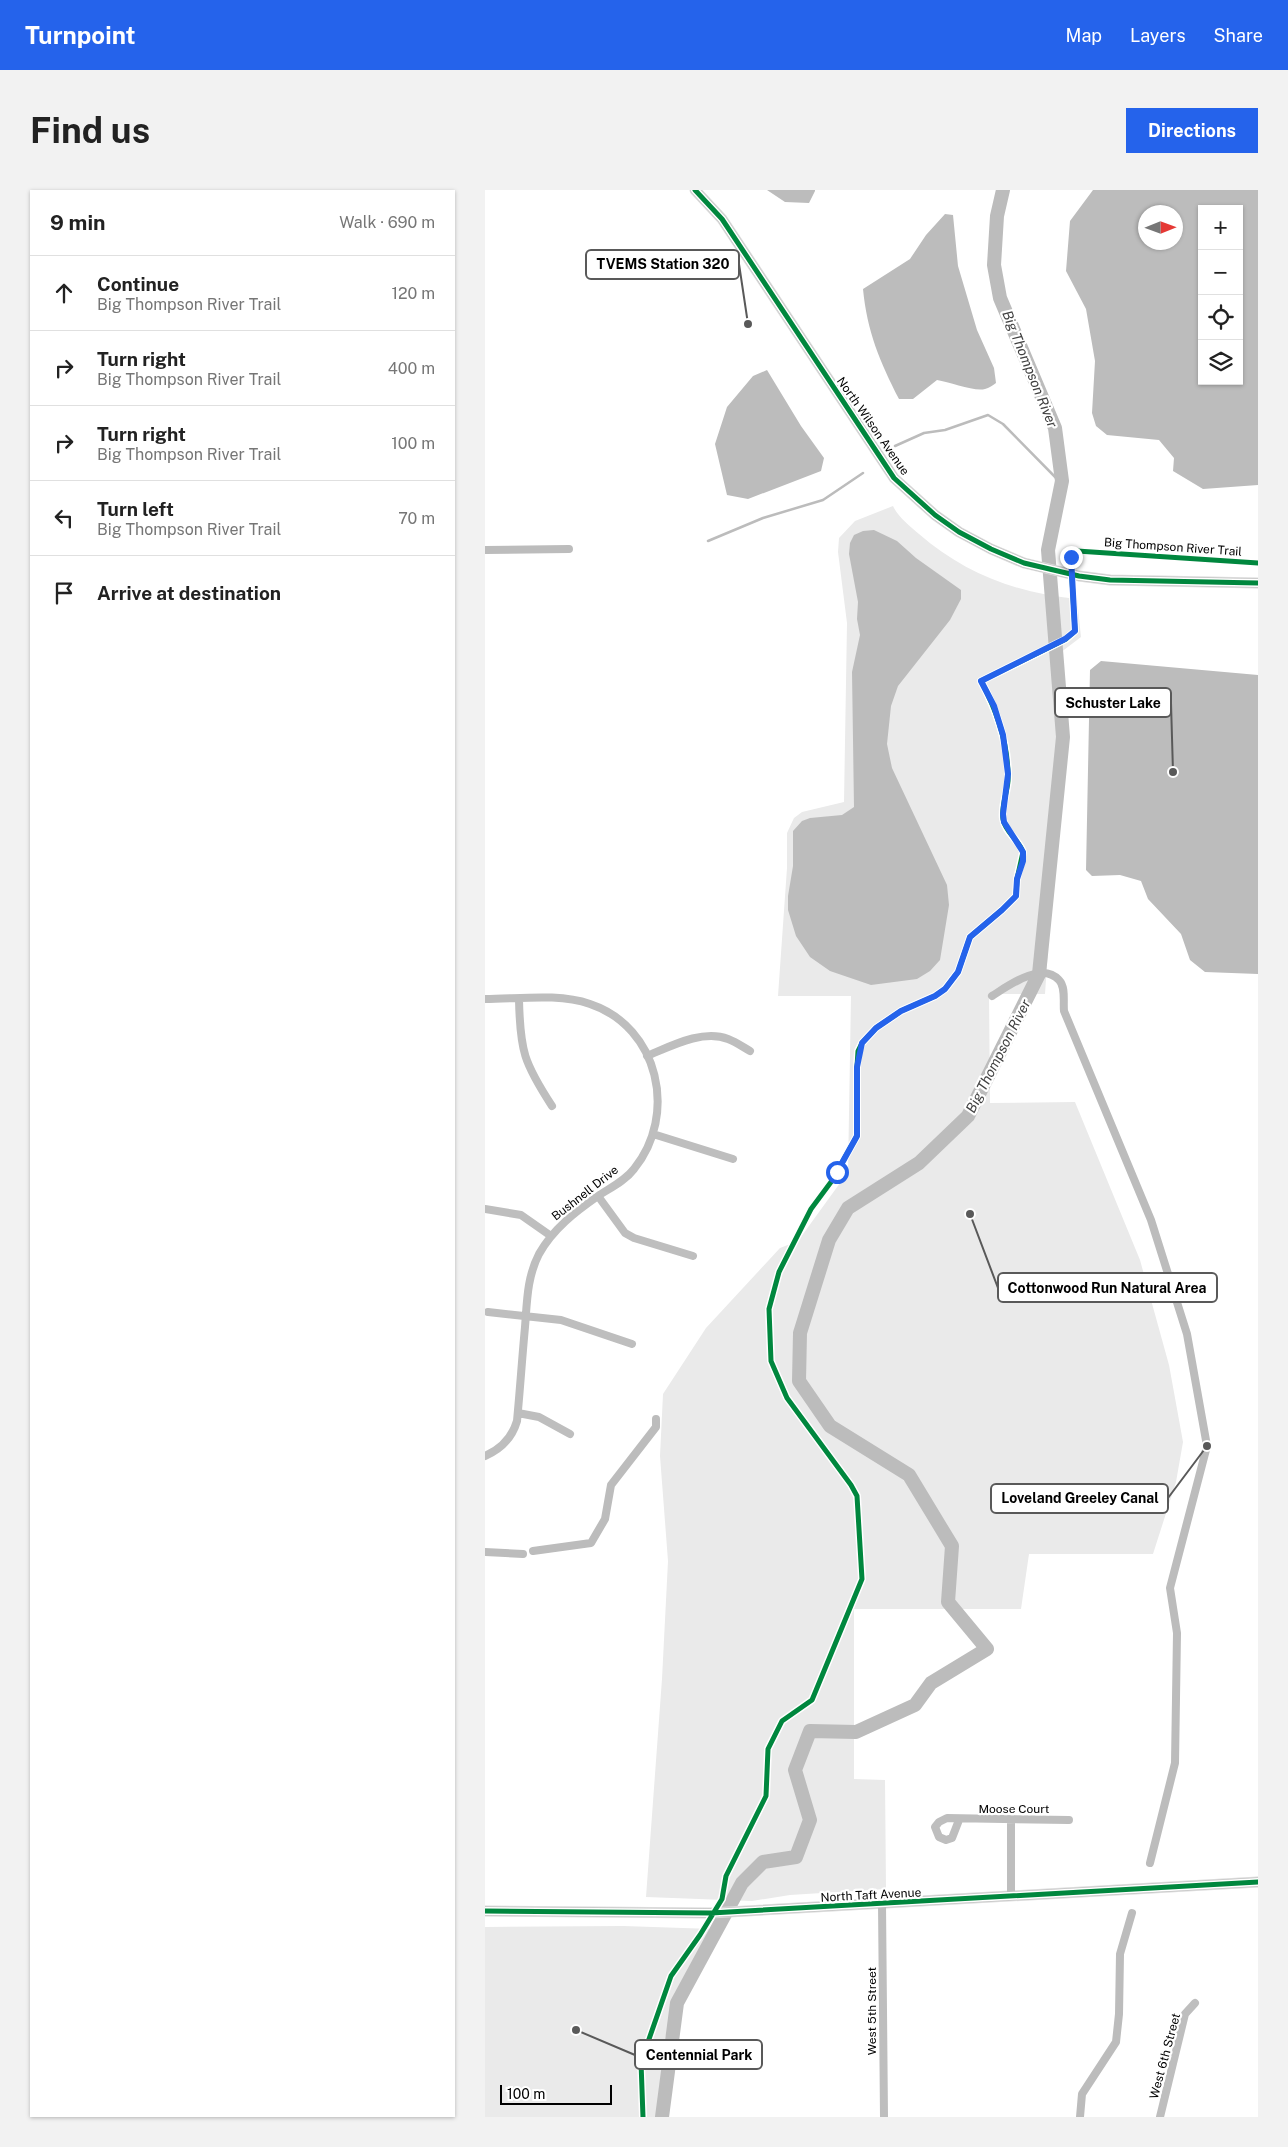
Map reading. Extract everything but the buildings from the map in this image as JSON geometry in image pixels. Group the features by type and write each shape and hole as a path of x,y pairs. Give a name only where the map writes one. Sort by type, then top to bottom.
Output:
{"main road":[{"name":"North Wilson Avenue","path":"695,190 722,219 894,478 935,515 959,532 991,549 1024,563 1079,576 1110,580 1258,583"},
{"name":"North Taft Avenue","path":"485,1911 711,1913 1258,1882"}],"street":[{"path":"519,999 521,1037 528,1068 553,1106"},
{"name":"Bushnell Drive","path":"485,1000 565,999 591,1004 605,1011 623,1024 639,1041 647,1056 657,1087 659,1109 651,1142 633,1170 566,1220 551,1236 533,1267 528,1286 518,1413 515,1428 508,1440 494,1452 485,1456"},
{"path":"647,1056 677,1043 705,1038 728,1039 750,1051"},
{"path":"653,1134 733,1159"},
{"path":"598,1196 625,1233 634,1238 693,1256"},
{"path":"485,1210 521,1215 551,1236"},
{"path":"488,1312 561,1320 632,1344"},
{"path":"518,1413 539,1416 570,1434"},
{"name":"Moose Court","path":"959,1820 1069,1820"},
{"path":"1011,1820 1011,1895"},
{"name":"West 5th Street","path":"882,1904 884,2117"},
{"name":"West 6th Street","path":"1160,2117 1185,2014 1195,2003"}],"shaded area":[{"path":"767,190 815,191 809,203 785,202"},
{"path":"1093,190 1258,190 1258,485 1203,489 1173,471 1174,458 1159,440 1107,435 1096,426 1092,413 1095,361 1086,309 1066,271 1070,221"},
{"path":"945,214 953,215 958,266 977,330 994,368 996,383 981,390 937,380 913,399 899,399 875,346 863,289 910,259 926,235"},
{"path":"767,370 801,426 824,458 821,471 748,499 727,495 715,444 727,407 753,376"},
{"path":"893,506 901,518 919,534 973,571 1033,592 1077,599 1081,637 1056,656 1065,733 1057,816 1045,994 989,994 990,1103 1075,1102 1140,1260 1169,1365 1183,1442 1176,1482 1153,1554 1029,1554 1021,1609 854,1609 854,1779 885,1780 886,1889 790,1895 752,1901 646,1897 662,1679 668,1561 660,1456 663,1394 706,1328 780,1248 798,1241 848,1172 851,996 778,996 787,868 787,833 794,818 802,812 844,802 847,623 838,552 839,538 855,521"},
{"path":"874,530 897,541 916,558 961,590 961,599 950,620 898,686 891,706 887,744 892,768 947,885 949,905 940,960 930,971 917,979 871,985 830,971 810,957 796,936 788,910 788,896 793,866 793,831 802,821 810,818 842,815 854,807 852,672 860,635 857,619 858,602 849,554 850,543 854,535 863,531"},
{"path":"1101,661 1258,675 1258,974 1205,972 1190,960 1181,934 1148,899 1141,881 1120,875 1092,876 1086,870 1090,670"},
{"path":"623,1926 713,1929 676,1995 665,2039 665,2060 656,2117 485,2117 485,1927"}],"waterway":[{"name":"Big Thompson River","path":"662,2117 677,2003 742,1883 763,1862 796,1857 810,1820 795,1770 810,1731 856,1732 915,1705 931,1683 987,1649 948,1602 952,1546 909,1475 830,1426 799,1381 800,1333 829,1240 848,1208 919,1163 968,1116 1039,974 1063,737 1048,550 1062,481 1055,428 1000,298 994,265 997,216 1003,190"},
{"path":"895,446 924,433 945,430 988,415 1003,424 1061,483"},
{"path":"708,541 763,518 823,500 863,473"},
{"path":"485,550 569,549"},
{"path":"992,996 1015,982 1034,974 1052,975 1061,983 1064,1011 1151,1220 1187,1334 1207,1446 1170,1588 1177,1633 1175,1763 1150,1863"},
{"path":"533,1551 591,1543 605,1519 611,1485 656,1427 656,1419"},
{"path":"485,1552 523,1554"},
{"path":"1080,2117 1082,2094 1116,2042 1119,2014 1120,1954 1132,1913"}],"cycle path":[{"path":"695,190 722,219 894,478 935,515 959,532 991,549 1024,563 1079,576 1110,580 1258,583"},
{"name":"Big Thompson River Trail","path":"643,2117 641,2062 671,1976 700,1935 722,1899 726,1876 766,1796 768,1749 782,1721 812,1700 862,1579 857,1496 851,1485 787,1398 771,1361 769,1309 779,1272 811,1209 831,1182 857,1136 857,1067 858,1051 862,1043 876,1028 901,1011 935,996 945,989 958,972 970,937 1016,896 1017,879 1023,852 1004,824 1003,810 1008,781 1007,755 993,705 981,681 1066,639 1075,631 1071,557 1077,551 1258,563"},
{"path":"485,1911 711,1913 1258,1882"}],"place":[{"name":"TVEMS Station 320","path":"748,324"},
{"name":"Schuster Lake","path":"1173,772"},
{"name":"Cottonwood Run Natural Area","path":"970,1214"},
{"name":"Loveland Greeley Canal","path":"1207,1446"},
{"name":"Centennial Park","path":"576,2030"}],"route":[{"path":"837,1172 857,1136 857,1067 862,1043 876,1028 901,1011 913,1004 935,996 945,989 960,968 970,937 1016,896 1017,879 1023,861 1023,852 1004,822 1003,814 1008,774 1003,735 994,706 981,681 1022,662 1065,639 1075,631 1071,586 1071,557"}]}
